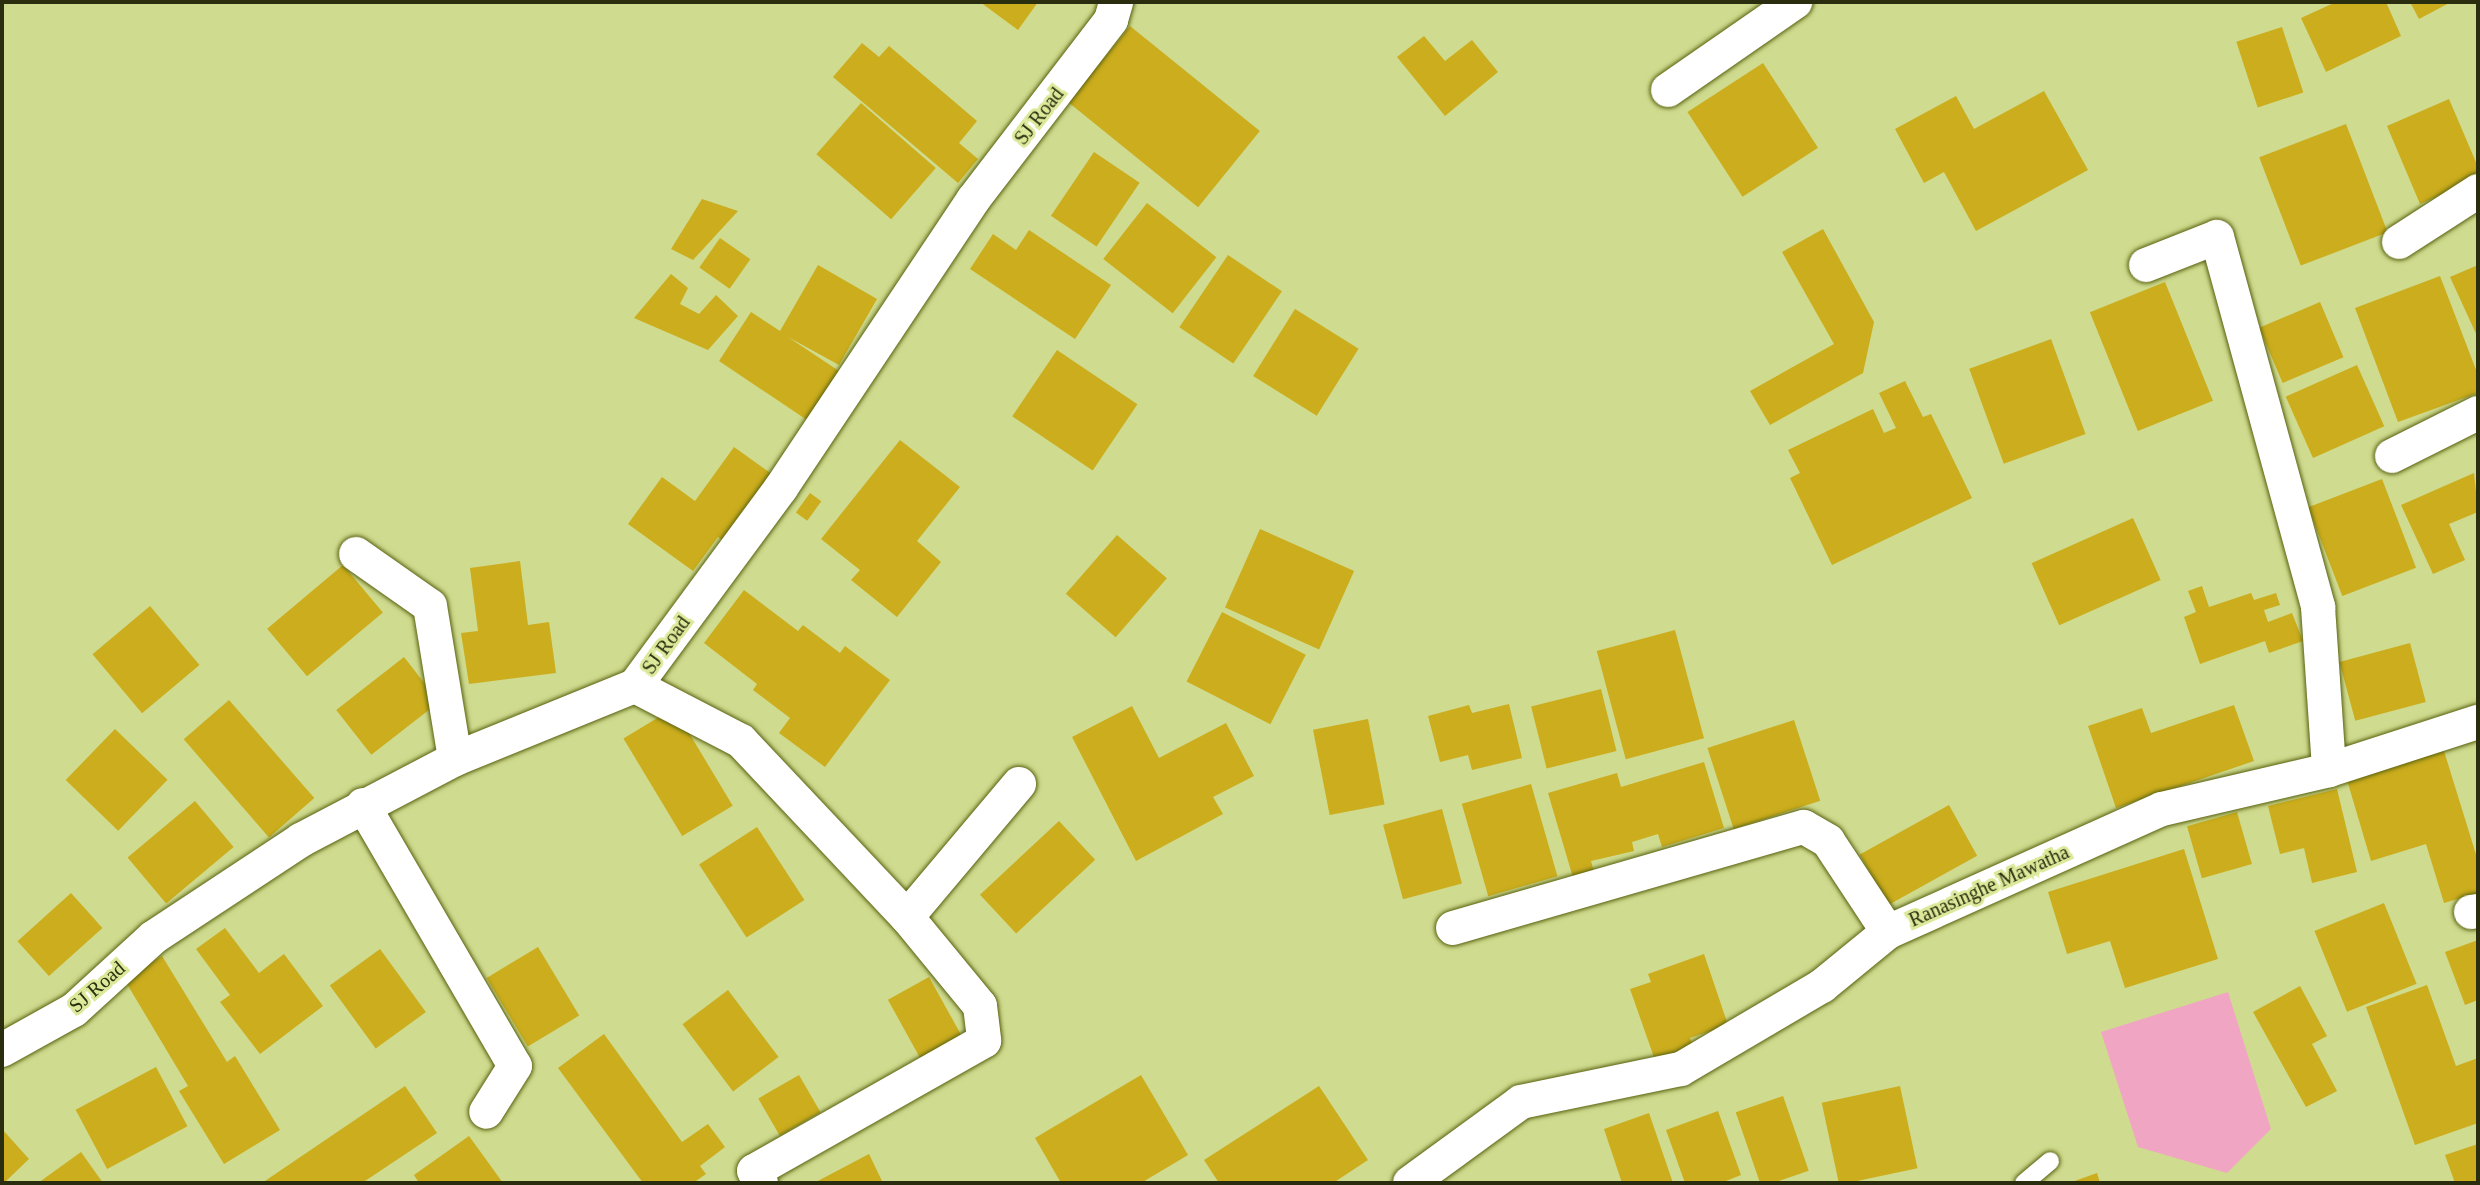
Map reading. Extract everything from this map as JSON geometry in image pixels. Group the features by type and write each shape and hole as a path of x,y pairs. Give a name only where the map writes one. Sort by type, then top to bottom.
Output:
{"street":[{"name":"SJ Road","path":"2,1050 74,1010 154,937 363,805 455,759 635,686 790,475 973,200 1111,20 1116,2"},
{"path":"1668,90 1795,2"},
{"path":"2399,242 2478,191"},
{"path":"2146,265 2217,237 2318,607 2329,770"},
{"path":"2392,456 2478,413"},
{"path":"356,554 430,606 455,759"},
{"path":"635,686 741,741 907,917 980,1006 984,1041 754,1171 761,1183"},
{"name":"Ranasinghe Mawatha","path":"1453,928 1804,827 1828,841 1888,932 2162,809 2329,770 2478,722"},
{"path":"907,917 1019,784"},
{"path":"363,805 515,1066 486,1112"},
{"path":"1410,1183 1521,1102 1681,1069 1822,986 1888,932"}],"lane":[{"path":"2024,1183 2050,1161"}],"shaded area":[{"path":"2228,992 2271,1129 2227,1173 2138,1147 2101,1032"}],"building":[{"path":"980,2 1038,2 1018,30"},
{"path":"2336,2 2386,2 2401,36 2326,72 2301,18"},
{"path":"2410,2 2451,2 2419,19"},
{"path":"1130,26 1260,131 1198,207 1068,102"},
{"path":"2282,27 2303,93 2258,107 2236,42"},
{"path":"1424,36 1445,61 1472,40 1498,72 1445,116 1397,57"},
{"path":"862,43 879,57 889,46 977,121 959,143 978,159 958,183 833,77"},
{"path":"1763,63 1818,148 1743,197 1688,112"},
{"path":"2044,91 2088,170 1976,231 1944,172 1924,183 1895,129 1956,96 1974,129"},
{"path":"2449,99 2478,167 2478,179 2420,204 2387,126"},
{"path":"861,103 936,168 891,219 816,154"},
{"path":"2346,124 2388,232 2301,266 2259,157"},
{"path":"1094,152 1140,183 1097,247 1051,216"},
{"path":"702,199 738,211 693,260 671,249"},
{"path":"1147,203 1216,257 1173,313 1103,259"},
{"path":"1823,229 1874,322 1863,373 1770,425 1750,391 1834,344 1782,252"},
{"path":"1029,230 1111,285 1075,339 970,269 993,234 1016,250"},
{"path":"720,238 750,259 730,289 699,267"},
{"path":"1228,255 1282,291 1233,363 1179,327"},
{"path":"818,265 877,299 839,365 788,337 842,373 810,422 719,361 751,312 780,331"},
{"path":"2478,265 2478,338 2450,277"},
{"path":"671,274 688,288 680,304 699,314 716,295 738,316 708,350 634,318"},
{"path":"2440,276 2478,375 2478,393 2398,422 2355,308"},
{"path":"2165,282 2213,401 2138,431 2090,312"},
{"path":"2320,302 2343,357 2283,383 2259,328"},
{"path":"1295,309 1359,349 1317,416 1253,376"},
{"path":"2051,339 2086,434 2004,464 1969,369"},
{"path":"1057,350 1137,404 1093,471 1012,416"},
{"path":"2357,365 2384,426 2313,458 2286,397"},
{"path":"1905,381 1923,417 1931,414 1972,498 1832,565 1790,478 1800,473 1788,450 1873,409 1884,433 1896,428 1879,393"},
{"path":"900,440 960,487 917,541 941,562 897,617 851,580 860,570 821,539"},
{"path":"734,447 776,477 727,544 718,537 693,571 628,524 662,477 695,501"},
{"path":"2474,473 2478,512 2449,524 2465,560 2433,574 2401,505"},
{"path":"2382,479 2416,568 2342,596 2308,507"},
{"path":"810,493 821,501 807,521 796,512"},
{"path":"2133,518 2161,580 2059,625 2032,563"},
{"path":"1260,529 1354,571 1319,649 1225,608"},
{"path":"1117,535 1167,578 1116,637 1066,594"},
{"path":"520,561 528,625 549,622 556,673 469,684 461,633 478,631 470,568"},
{"path":"343,565 383,612 307,676 267,629"},
{"path":"2202,586 2209,607 2251,593 2254,600 2276,593 2280,605 2264,610 2268,622 2292,613 2303,641 2269,653 2265,641 2200,664 2184,617 2196,612 2188,591"},
{"path":"744,590 798,631 803,625 840,653 845,646 890,680 825,767 779,733 790,718 753,690 757,684 704,643"},
{"path":"150,606 199,665 142,713 93,654"},
{"path":"1222,612 1306,655 1270,724 1187,681"},
{"path":"1675,630 1704,738 1626,759 1597,651"},
{"path":"2410,643 2426,702 2355,721 2339,662"},
{"path":"404,657 439,702 371,755 336,710"},
{"path":"1601,689 1616,751 1547,769 1531,706"},
{"path":"229,700 314,798 269,837 184,739"},
{"path":"1509,704 1522,758 1472,770 1468,755 1440,762 1428,716 1469,705 1472,713"},
{"path":"2234,705 2254,761 2116,808 2088,726 2142,708 2151,733"},
{"path":"1132,706 1159,758 1226,723 1254,776 1213,797 1223,814 1136,861 1072,737"},
{"path":"674,708 733,806 682,836 623,738"},
{"path":"1368,719 1385,804 1330,815 1313,730"},
{"path":"1794,720 1820,801 1734,829 1707,748"},
{"path":"115,729 168,780 118,831 66,780"},
{"path":"2444,751 2478,861 2478,893 2444,903 2426,844 2371,861 2347,780"},
{"path":"1704,762 1724,828 1662,847 1658,834 1632,842 1634,851 1591,861 1595,875 1574,881 1548,793 1617,773 1621,787"},
{"path":"1531,784 1557,876 1488,896 1462,804"},
{"path":"2337,789 2357,872 2312,883 2304,848 2280,854 2268,806"},
{"path":"195,801 234,847 166,904 128,858"},
{"path":"1949,805 1977,856 1888,905 1860,854"},
{"path":"1442,809 1462,883 1403,899 1383,825"},
{"path":"2237,812 2252,864 2202,878 2187,826"},
{"path":"1059,821 1095,860 1016,933 980,895"},
{"path":"757,827 804,900 747,938 699,865"},
{"path":"2184,849 2218,959 2125,988 2110,941 2067,954 2048,892"},
{"path":"71,893 102,928 49,976 17,941"},
{"path":"2384,903 2417,984 2347,1012 2314,931"},
{"path":"225,928 259,973 284,954 323,1006 260,1054 220,1002 230,995 196,949"},
{"path":"2478,940 2478,1000 2465,1005 2445,952"},
{"path":"538,947 579,1016 528,1046 487,978"},
{"path":"380,949 426,1012 376,1049 330,985"},
{"path":"1704,954 1728,1025 1690,1038 1694,1049 1656,1063 1630,989 1651,982 1648,974"},
{"path":"162,956 227,1062 235,1056 280,1130 224,1164 179,1091 188,1086 124,979"},
{"path":"929,977 965,1043 924,1065 888,1000"},
{"path":"2427,985 2456,1066 2478,1058 2478,1123 2415,1145 2366,1007"},
{"path":"2300,986 2327,1036 2312,1044 2337,1091 2306,1107 2253,1012"},
{"path":"728,990 779,1057 733,1091 682,1024"},
{"path":"604,1034 682,1142 708,1124 725,1147 700,1166 706,1174 693,1183 643,1183 558,1068"},
{"path":"156,1067 187,1126 107,1169 76,1110"},
{"path":"799,1075 820,1112 780,1136 758,1098"},
{"path":"1141,1075 1188,1155 1141,1183 1061,1183 1035,1138"},
{"path":"405,1086 437,1133 362,1183 262,1183"},
{"path":"1319,1086 1368,1160 1333,1183 1219,1183 1204,1160"},
{"path":"1900,1086 1917,1168 1839,1183 1822,1103"},
{"path":"1783,1096 1809,1171 1773,1183 1760,1183 1736,1112"},
{"path":"1718,1111 1741,1175 1721,1183 1685,1183 1666,1130"},
{"path":"1649,1113 1673,1183 1622,1183 1604,1129"},
{"path":"2,1129 29,1159 4,1183 2,1183"},
{"path":"469,1136 503,1183 419,1183 414,1175"},
{"path":"2478,1144 2478,1183 2455,1183 2445,1155"},
{"path":"81,1152 103,1183 38,1183"},
{"path":"869,1154 883,1183 814,1183"},
{"path":"2097,1173 2100,1183 2069,1183"}]}
